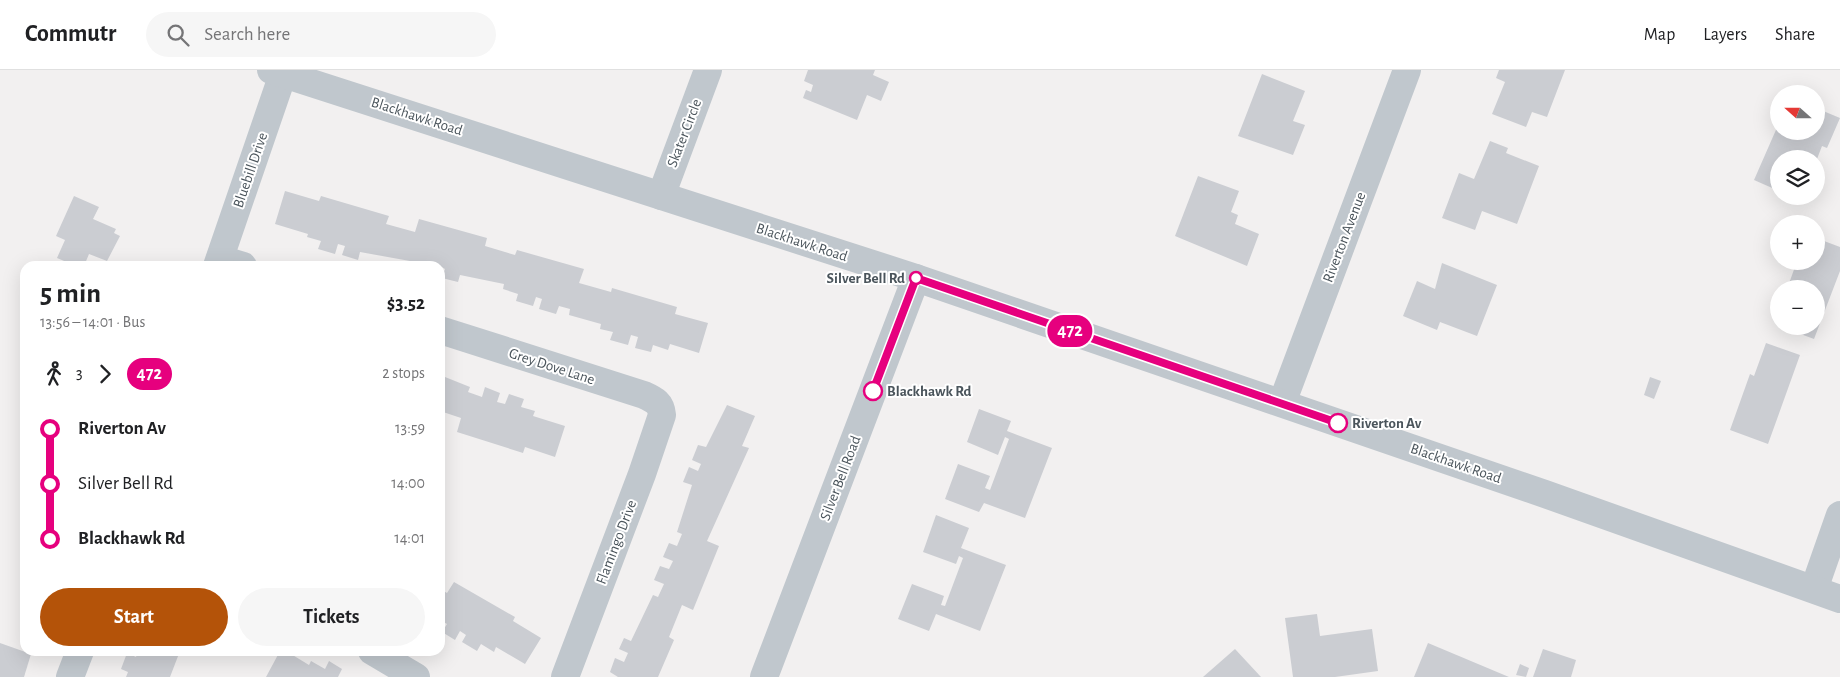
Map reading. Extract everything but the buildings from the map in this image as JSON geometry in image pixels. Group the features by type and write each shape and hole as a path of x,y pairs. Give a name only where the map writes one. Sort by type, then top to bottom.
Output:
{"street":[{"name":"Skater Circle","path":"660,196 708,70"},
{"name":"Riverton Avenue","path":"1282,403 1407,70"},
{"name":"Blackhawk Road","path":"277,72 916,278 1282,403 1840,599"},
{"name":"Bluebill Drive","path":"228,261 277,72"},
{"name":"Silver Bell Road","path":"764,677 916,278"},
{"name":"Grey Dove Lane","path":"445,332 644,395 654,400 661,407"},
{"name":"Flamingo Drive","path":"565,677 642,474 662,415 661,407"},
{"path":"1814,589 1840,515"},
{"path":"70,677 78,656"},
{"path":"380,656 416,677"}],"bus line":[{"name":"472","path":"873,391 916,278 1338,423"}],"place":[{"name":"Silver Bell Rd","path":"916,278"},
{"name":"Blackhawk Rd","path":"873,391"},
{"name":"Riverton Av","path":"1338,423"}]}
